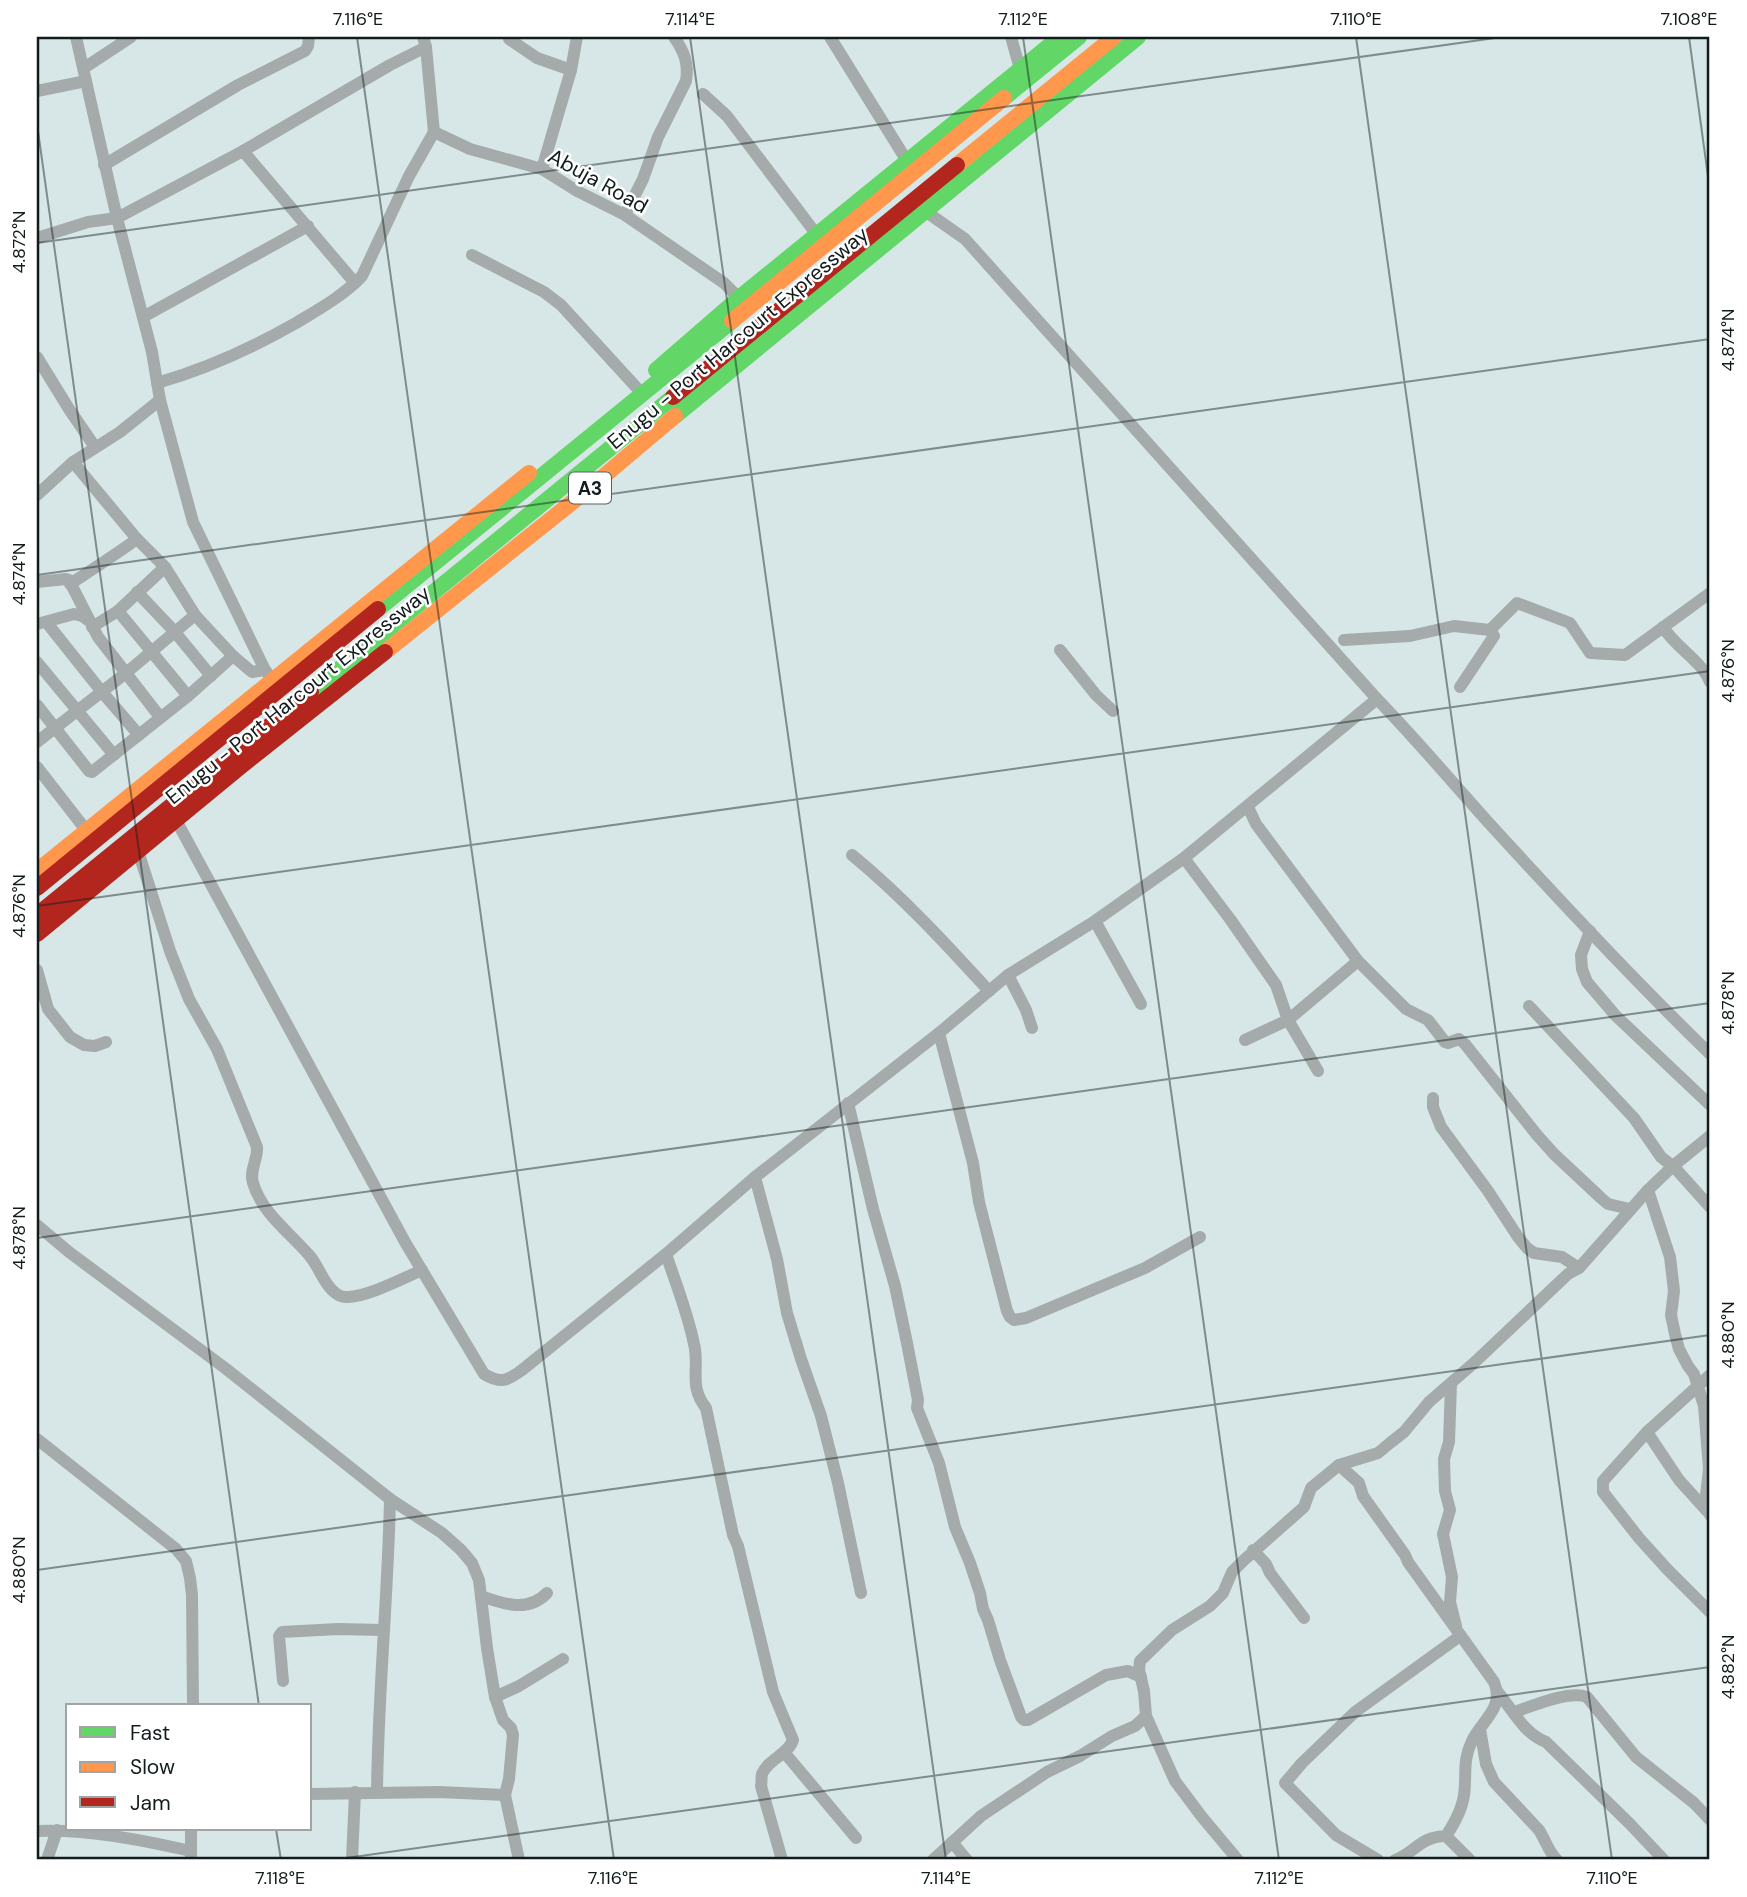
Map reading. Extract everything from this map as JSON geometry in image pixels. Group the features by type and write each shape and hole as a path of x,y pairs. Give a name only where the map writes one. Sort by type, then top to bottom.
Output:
{"main road":[{"name":"Enugu - Port Harcourt Expressway","path":"37,871 269,675 636,387 739,298 1060,37"},
{"name":"Enugu - Port Harcourt Expressway","path":"37,888 1079,37"},
{"name":"Enugu - Port Harcourt Expressway","path":"37,915 1114,37"},
{"name":"Enugu - Port Harcourt Expressway","path":"37,934 585,492 723,375 1138,37"}],"street":[{"path":"76,37 104,165 143,317 160,400 193,522 269,675"},
{"path":"37,91 85,74 131,37"},
{"path":"104,165 238,85 305,51 309,37"},
{"path":"542,169 571,69 577,37"},
{"path":"625,215 643,179 658,137 686,81 684,54 674,37"},
{"path":"831,37 907,161"},
{"path":"1011,37 1020,69"},
{"path":"509,39 537,58 571,69"},
{"path":"37,238 88,222 117,218 243,151 425,42 434,132 409,176 362,276 316,311 264,341 194,371 157,383"},
{"path":"703,94 727,116 817,234"},
{"name":"Abuja Road","path":"434,132 470,149 542,169 577,191 625,215 724,283 739,298"},
{"path":"243,151 355,283"},
{"path":"925,211 965,239 1487,821 1710,1054"},
{"path":"143,317 308,226"},
{"path":"472,255 544,292 561,305 636,387"},
{"path":"37,357 95,447"},
{"path":"37,495 73,461 120,432 160,400"},
{"path":"73,461 137,540 165,567 195,615 233,656 252,672 269,675"},
{"path":"70,584 137,540"},
{"path":"90,624 118,611 165,567"},
{"path":"37,582 69,580 97,637 160,717"},
{"path":"137,592 211,676"},
{"path":"1490,630 1517,603 1570,623 1590,653 1625,655 1710,593"},
{"path":"118,611 188,696"},
{"path":"90,624 74,614 42,624 139,735"},
{"path":"37,743 195,615"},
{"path":"1343,640 1410,636 1454,626 1490,630 1494,636 1460,687"},
{"path":"1663,627 1670,639 1706,672 1710,682"},
{"path":"1060,650 1096,695 1113,711"},
{"path":"37,705 89,771 94,771 188,696 233,656"},
{"path":"37,662 114,755"},
{"path":"176,820 405,1242 484,1374 495,1380 504,1380 522,1370 666,1254 755,1177 939,1033 1008,975 1095,921 1184,858 1377,699"},
{"path":"37,767 86,830"},
{"path":"1248,807 1256,824 1359,961 1406,1009 1428,1020 1445,1042 1458,1039 1465,1044 1537,1135 1601,1198 1608,1204 1630,1209"},
{"path":"138,851 170,951 189,999 217,1049 257,1147 251,1173 264,1207 309,1255 329,1287 339,1296 367,1292 422,1270"},
{"path":"852,855 944,942 989,991"},
{"path":"1184,858 1276,985 1288,1020 1318,1071"},
{"path":"1095,921 1141,1004"},
{"path":"1590,931 1581,956 1582,970 1587,982 1615,1015 1710,1105"},
{"path":"1245,1040 1288,1020 1359,961"},
{"path":"37,970 48,1009 70,1037 84,1045 95,1046 106,1042"},
{"path":"1008,975 1032,1028"},
{"path":"1529,1006 1634,1118 1655,1149 1710,1207"},
{"path":"939,1033 973,1163 979,1202 1010,1317 1014,1320 1026,1318 1145,1268 1200,1237"},
{"path":"1433,1098 1433,1107 1441,1127 1527,1248 1541,1255 1562,1257 1579,1268"},
{"path":"848,1103 873,1209 895,1286 914,1374 918,1408 939,1462 955,1527 970,1563 1000,1660 1024,1720 1106,1675 1128,1671 1172,1630 1210,1606 1223,1593 1232,1572 1253,1550 1304,1507 1311,1488 1339,1465 1378,1452 1404,1432 1429,1402 1568,1274 1579,1268 1648,1189 1710,1136"},
{"path":"755,1177 777,1259 787,1313 821,1416 861,1593"},
{"path":"1648,1189 1670,1257 1674,1291 1671,1315 1675,1334 1684,1358 1694,1374 1704,1409 1709,1469 1706,1495 1710,1515"},
{"path":"37,1225 69,1252 225,1368 390,1499 442,1533 461,1549 472,1563 479,1580 486,1648 495,1697 503,1720 511,1728 513,1735 505,1795 519,1860"},
{"path":"666,1254 695,1349 696,1384 706,1408 733,1535 774,1692 793,1740 791,1747 762,1774 761,1786 782,1860"},
{"path":"1710,1375 1647,1432 1603,1481 1603,1492 1648,1549 1710,1612"},
{"path":"1451,1384 1449,1442 1444,1459 1445,1491 1450,1510 1443,1534 1452,1577 1450,1602 1460,1636"},
{"path":"1647,1432 1679,1480 1710,1515"},
{"path":"37,1438 176,1549 186,1561 192,1595 193,1704"},
{"path":"1339,1465 1359,1483 1363,1496 1527,1731 1546,1742 1664,1860"},
{"path":"377,1792 390,1499"},
{"path":"1253,1550 1304,1618"},
{"path":"481,1596 524,1606 541,1599 547,1593"},
{"path":"283,1681 279,1636 282,1632 383,1630"},
{"path":"1378,1860 1336,1835 1285,1783 1302,1763 1356,1712 1460,1636"},
{"path":"495,1697 519,1686 563,1659"},
{"path":"1140,1661 1146,1716 1175,1781 1238,1860"},
{"path":"1128,1671 1141,1677"},
{"path":"1446,1836 1462,1805 1465,1793 1465,1760 1473,1739 1495,1707 1497,1691"},
{"path":"1514,1712 1571,1695 1582,1695 1595,1704 1636,1757 1694,1803 1710,1820"},
{"path":"933,1860 981,1816 1038,1778 1135,1726 1146,1716"},
{"path":"1480,1729 1486,1764 1494,1782 1539,1830 1545,1838 1548,1851 1557,1860"},
{"path":"784,1752 856,1838"},
{"path":"352,1860 355,1792"},
{"path":"312,1794 377,1792 505,1795"},
{"path":"47,1860 57,1830"},
{"path":"37,1831 92,1833 158,1844 191,1856 191,1830"},
{"path":"1395,1860 1404,1857 1422,1841 1446,1836"},
{"path":"1446,1836 1470,1860"},
{"path":"952,1842 967,1860"}],"traffic: fast":[{"path":"656,370 739,298 1060,37"},
{"path":"1004,98 1079,37"},
{"path":"675,416 1138,37"},
{"path":"378,609 732,321"},
{"path":"311,692 673,397"}],"traffic: slow":[{"path":"957,165 1114,37"},
{"path":"732,321 1004,98"},
{"path":"385,652 585,492 675,416"},
{"path":"37,871 529,473"}],"traffic: jam":[{"path":"673,397 957,165"},
{"path":"37,888 378,609"},
{"path":"37,934 385,652"},
{"path":"37,915 311,692"}]}
